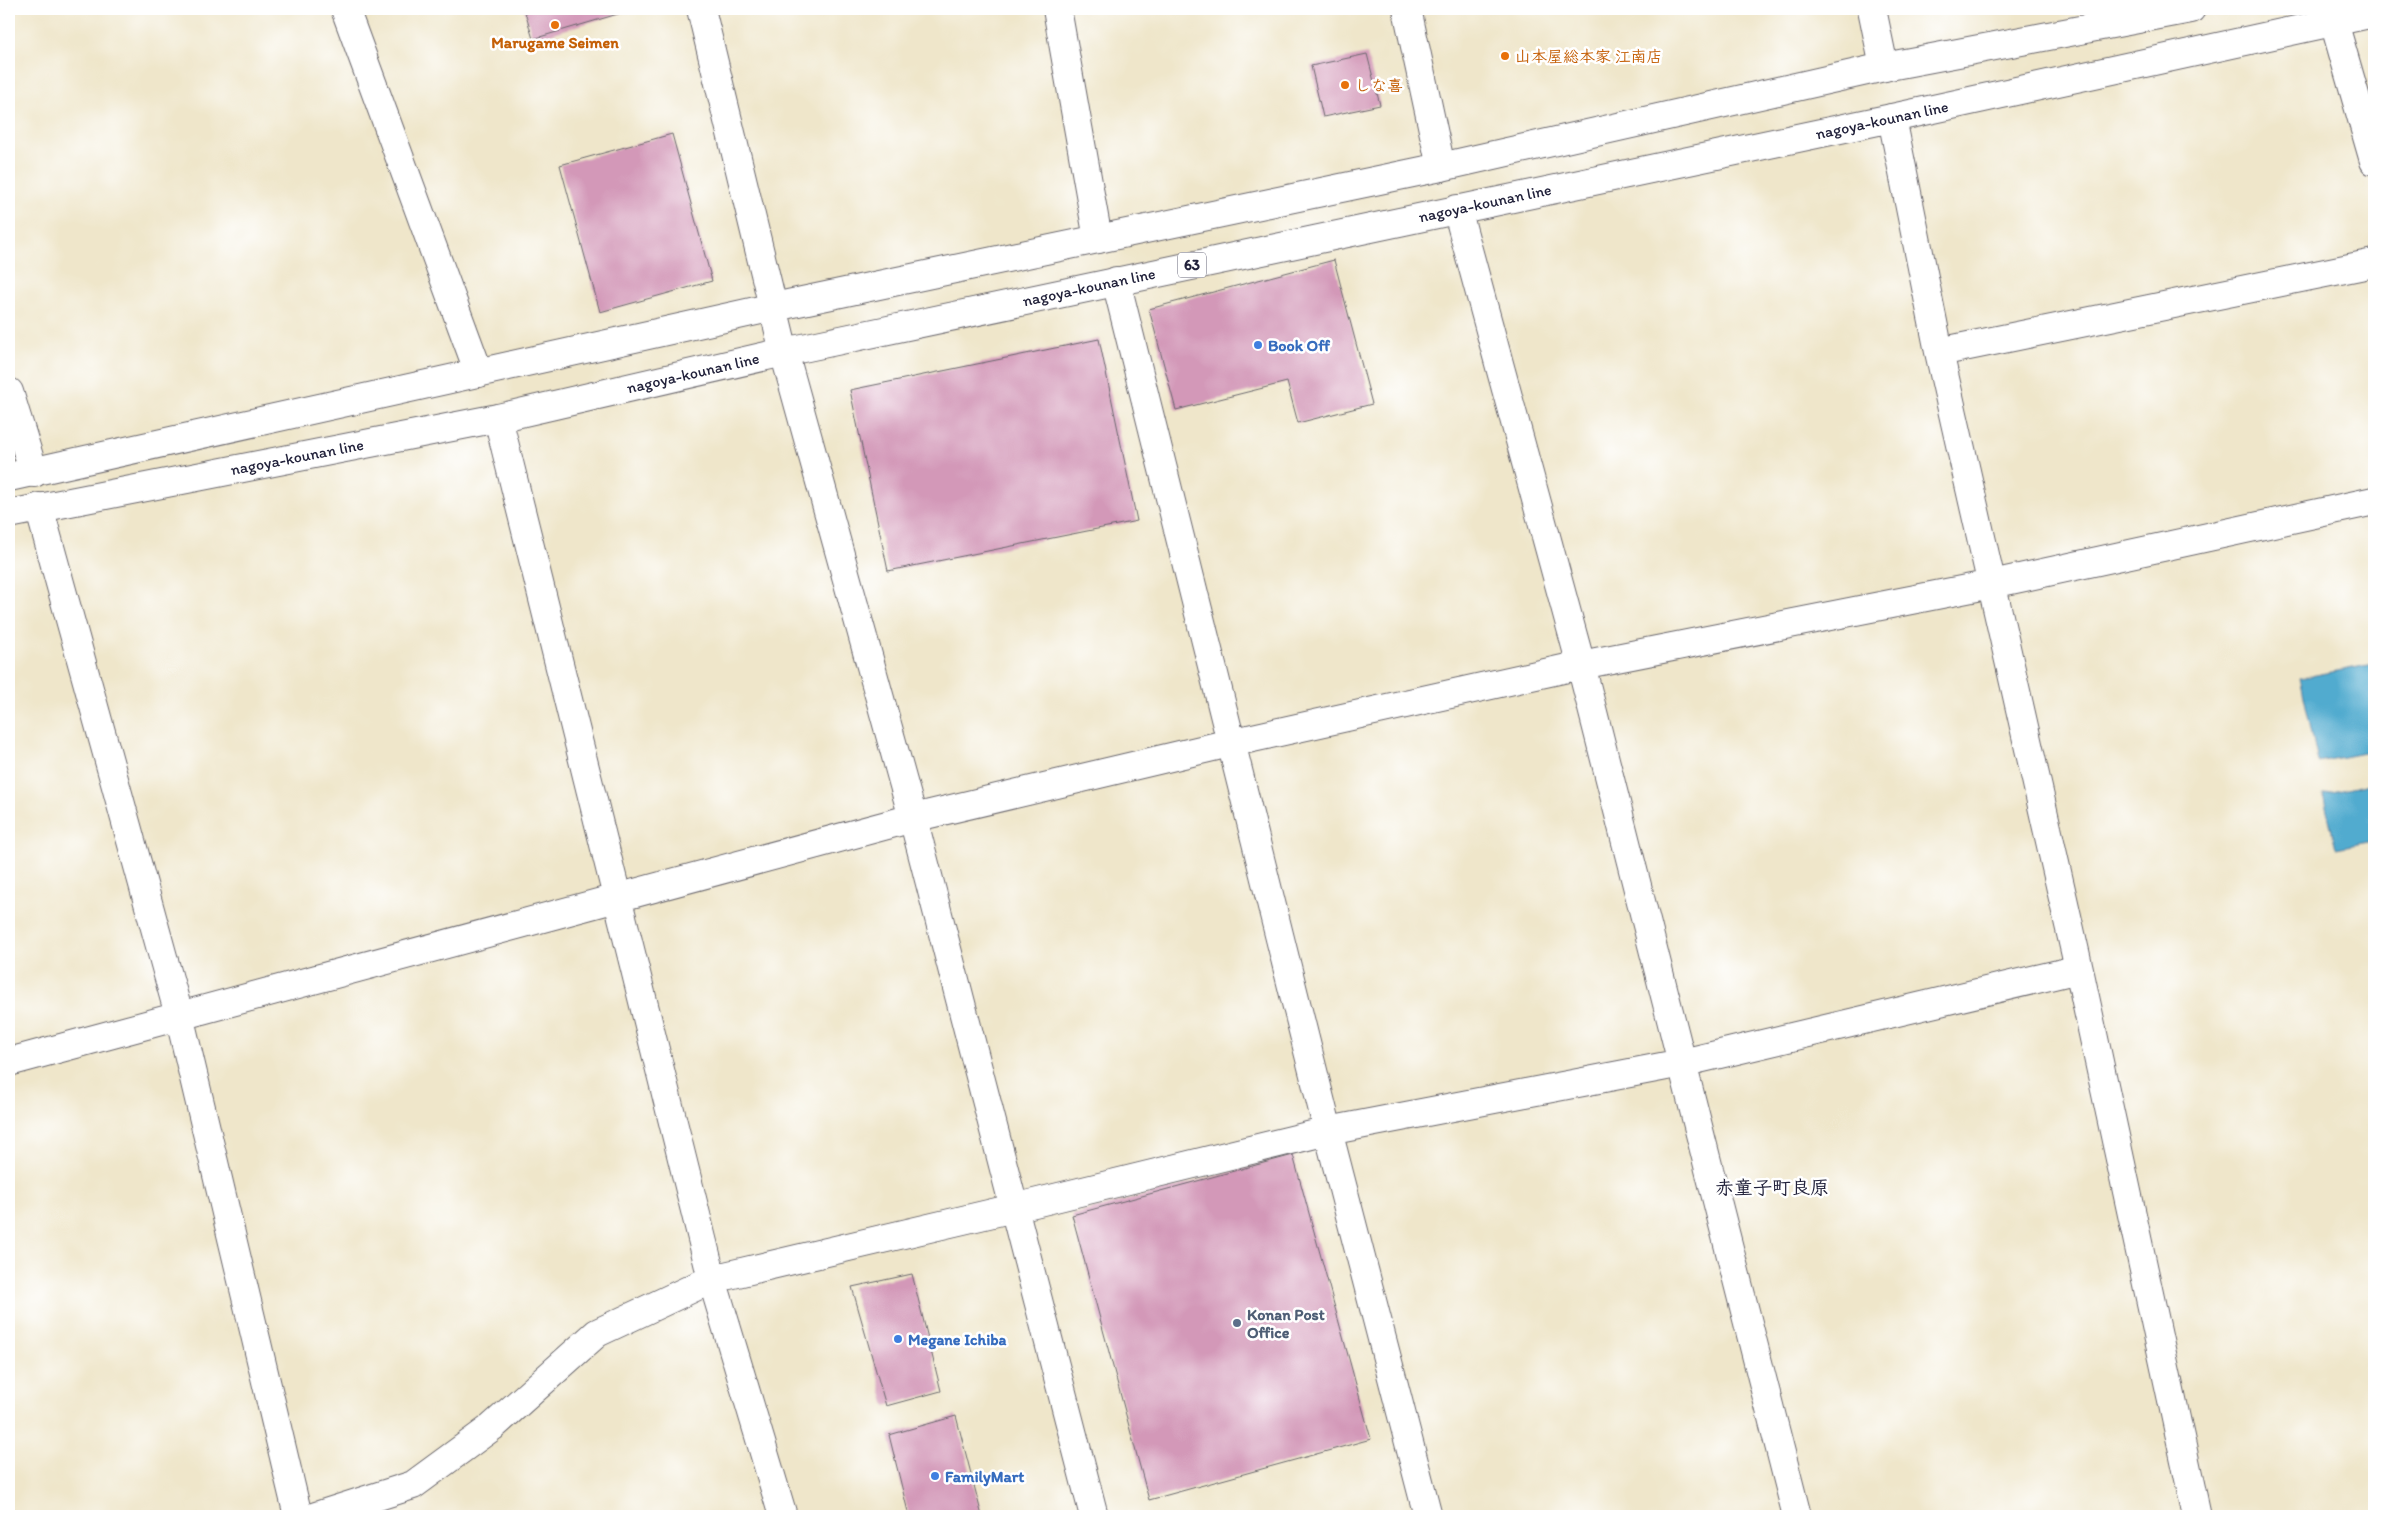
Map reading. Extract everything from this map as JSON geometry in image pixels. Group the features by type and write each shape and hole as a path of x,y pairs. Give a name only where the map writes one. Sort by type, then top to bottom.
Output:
{"street":[{"path":"345,9 479,373"},
{"path":"701,9 784,352 913,818 1094,1516"},
{"path":"1056,9 1098,239"},
{"path":"1408,9 1441,167"},
{"path":"1872,9 1884,67"},
{"path":"9,392 21,475 774,307 1441,167 1884,67 2191,9"},
{"name":"nagoya-kounan line","path":"9,514 498,418 784,352 1892,118 2374,13"},
{"path":"2334,22 2374,161"},
{"path":"1892,118 1939,352 2080,969 2197,1516"},
{"path":"1457,209 1582,665 1797,1516"},
{"path":"1939,352 2374,263"},
{"path":"1116,281 1328,1131 1428,1516"},
{"path":"498,418 712,1280 783,1516"},
{"path":"9,1062 616,896 913,818 1230,743 1582,665 1992,584 2374,501"},
{"path":"39,507 179,1016 298,1516"},
{"path":"316,1516 413,1485 492,1427 598,1333 712,1280 1328,1131 1682,1063 2080,969"}],"water":[{"path":"2374,664 2374,751 2318,762 2300,678"},
{"path":"2374,783 2374,841 2336,848 2323,794"}],"building":[{"name":"Marugame Seimen","path":"524,9 627,9 628,11 533,39"},
{"name":"しな喜","path":"1367,54 1380,105 1323,117 1311,66"},
{"path":"672,134 712,281 600,312 560,165"},
{"name":"Book Off","path":"1334,260 1372,404 1298,423 1287,382 1176,410 1149,309"},
{"path":"1099,339 1137,521 888,571 850,390"},
{"path":"1293,1155 1371,1439 1149,1500 1072,1215"},
{"name":"Megane Ichiba","path":"912,1274 941,1391 886,1406 852,1287"},
{"name":"FamilyMart","path":"956,1416 982,1516 909,1516 889,1435"}],"place":[{"name":"Marugame Seimen","path":"555,25"},
{"name":"山本屋総本家 江南店","path":"1505,56"},
{"name":"しな喜","path":"1345,85"},
{"name":"Book Off","path":"1258,345"},
{"name":"Konan Post Office","path":"1237,1323"},
{"name":"Megane Ichiba","path":"898,1339"},
{"name":"FamilyMart","path":"935,1476"}],"district":[{"name":"赤童子町良原","path":"1772,1187"}]}
